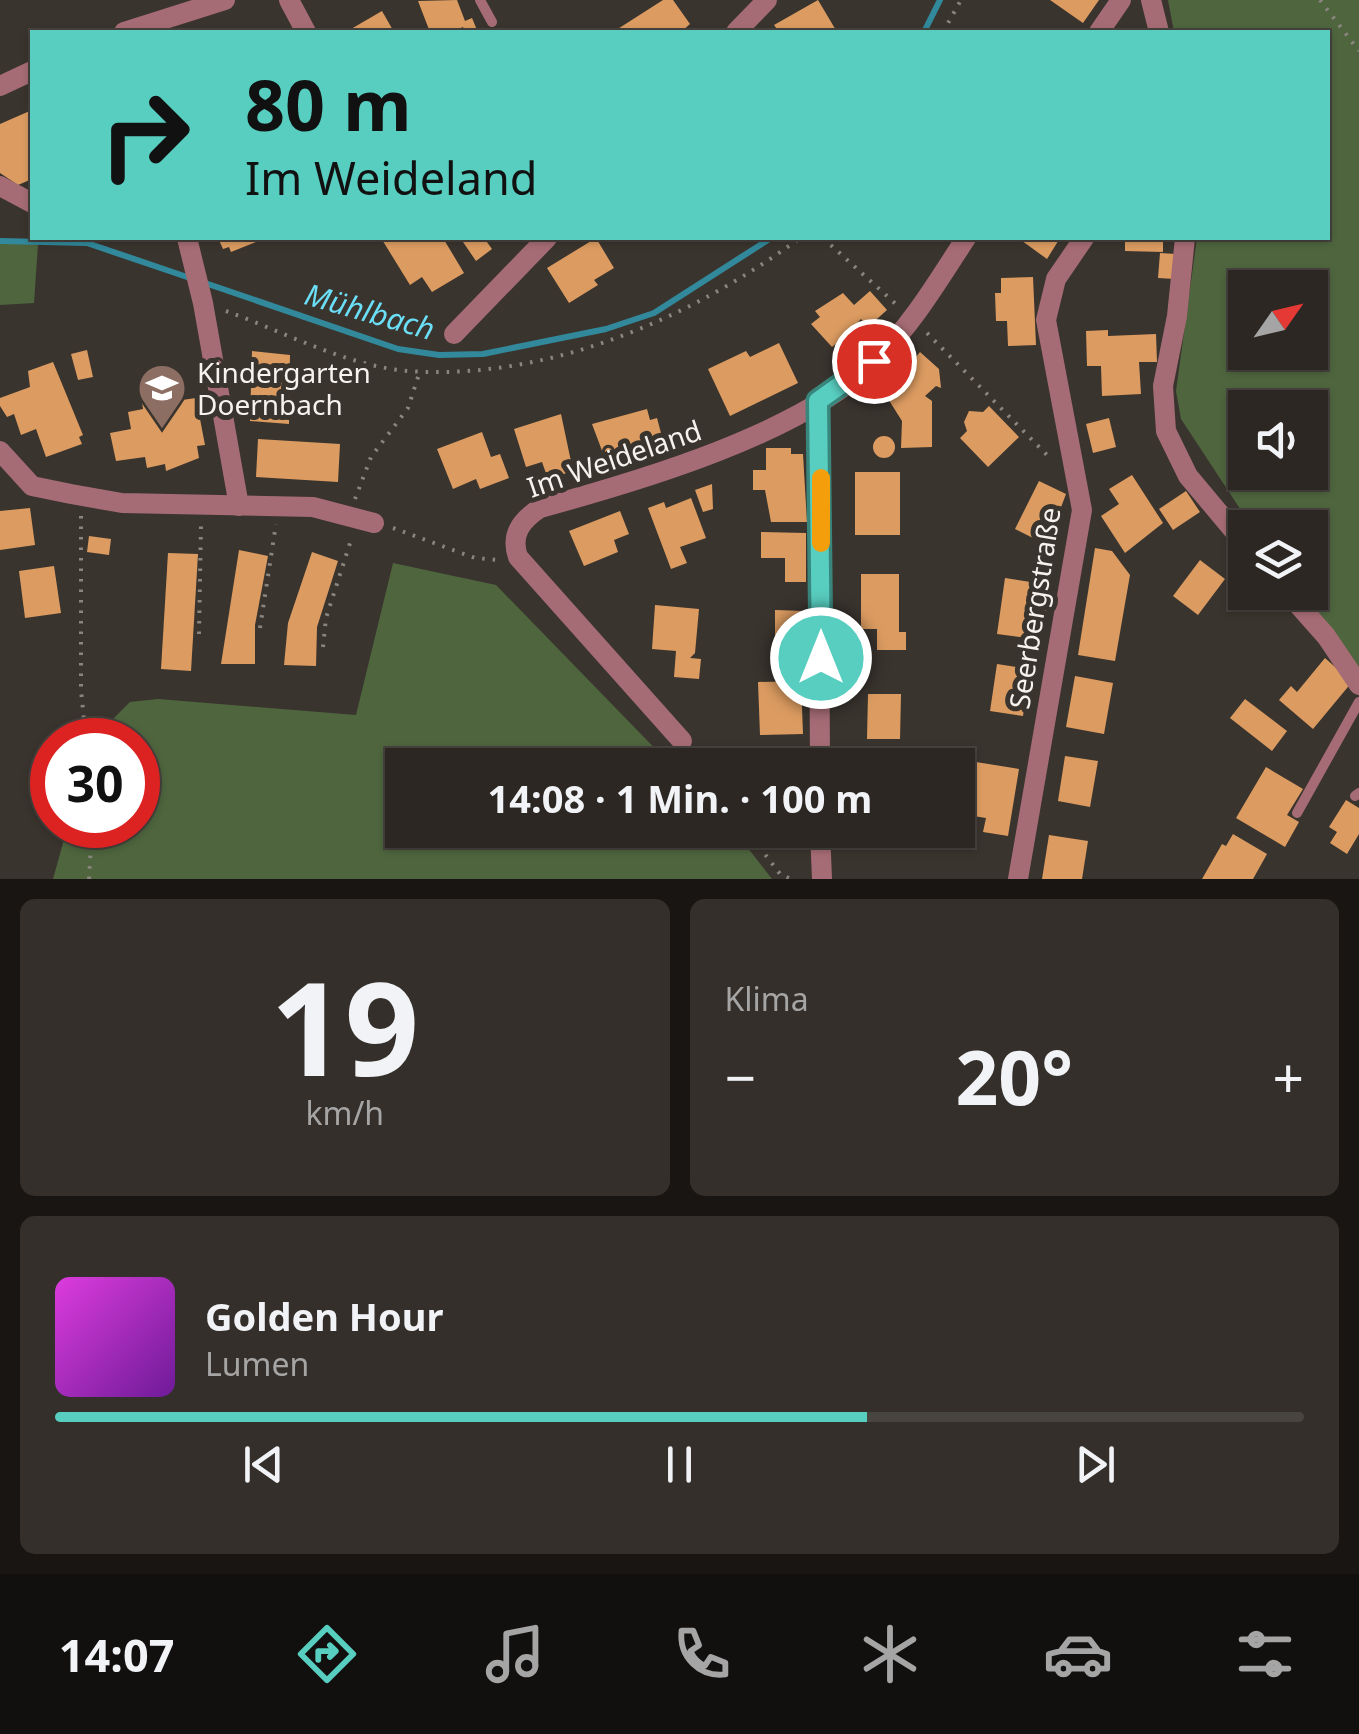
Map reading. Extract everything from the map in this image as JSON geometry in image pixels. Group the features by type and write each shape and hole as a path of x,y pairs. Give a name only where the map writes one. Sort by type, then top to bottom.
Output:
{"street":[{"path":"130,30 225,0"},
{"path":"289,0 305,30"},
{"path":"738,30 766,0"},
{"path":"1101,30 1121,0"},
{"path":"1151,0 1158,30"},
{"path":"0,86 30,73"},
{"path":"0,186 30,202"},
{"path":"188,240 203,303 239,506"},
{"path":"454,334 545,240"},
{"name":"Im Weideland","path":"518,557 516,534 525,518 540,508 712,454 818,401 874,361 912,319 965,240"},
{"name":"Seerbergstraße","path":"1018,879 1079,535 1080,484 1046,343 1046,320 1056,279 1083,240"},
{"path":"1185,240 1177,316 1162,386 1163,419 1182,466 1228,523"},
{"path":"818,401 820,748"},
{"path":"0,451 32,486 71,494 122,503 278,505 360,519"},
{"path":"518,557 682,741"},
{"path":"1301,610 1359,685"},
{"path":"821,848 822,879"}],"lane":[{"path":"480,0 492,22"},
{"path":"1297,813 1359,702"}],"path":[{"path":"944,30 960,0"},
{"path":"1320,0 1359,52"},
{"path":"203,303 366,363 420,371 526,362 625,334 696,304 797,240"},
{"path":"825,240 1080,484"},
{"path":"323,646 326,618 360,519 371,456 408,408 420,371"},
{"path":"71,494 84,523 84,718"},
{"path":"260,628 278,505"},
{"path":"198,634 202,506"},
{"path":"360,519 408,531 475,558 518,557"},
{"path":"88,879 90,848"},
{"path":"760,848 781,875 791,879"}],"green space":[{"path":"1168,0 1359,0 1359,668 1316,610 1328,610 1328,510 1241,510 1181,419 1176,391 1197,240 1330,240 1330,30 1174,30"},
{"path":"0,242 38,244 34,303 0,305"},
{"path":"393,563 496,585 654,748 385,748 385,848 748,848 772,879 53,879 62,848 160,848 160,718 114,718 130,702 158,699 356,715"}],"building":[{"path":"457,0 465,21 472,18 477,30 463,27 429,30 418,1"},
{"path":"663,0 673,0 690,24 683,30 616,30"},
{"path":"818,0 836,30 778,30 774,25"},
{"path":"1050,0 1099,0 1083,23"},
{"path":"382,11 393,30 352,30"},
{"path":"30,111 30,180 18,185 0,173 0,124"},
{"path":"219,240 261,240 231,252 229,247 223,249"},
{"path":"382,240 444,240 464,273 432,292 422,277 410,285"},
{"path":"485,240 492,249 476,261 463,242"},
{"path":"597,240 614,268 594,280 598,285 569,303 547,268"},
{"path":"1021,240 1059,240 1047,259"},
{"path":"1125,240 1163,240 1163,252 1125,251"},
{"path":"1160,253 1176,254 1175,279 1158,278"},
{"path":"1033,277 1036,345 1008,346 1007,321 996,321 995,293 1001,293 1001,278"},
{"path":"870,291 887,310 868,327 861,319 855,325 861,332 847,345 842,339 832,347 811,324 820,317 815,311 843,293 854,305"},
{"path":"1108,330 1108,336 1156,334 1157,362 1139,362 1141,394 1102,396 1101,366 1087,366 1086,331"},
{"path":"779,343 798,383 730,416 708,369 746,351 750,357"},
{"path":"87,350 93,377 78,380 71,354"},
{"path":"252,351 290,355 289,424 250,421"},
{"path":"920,352 939,369 941,388 936,386 925,396 932,401 932,447 901,448 902,421 885,394"},
{"path":"53,362 83,435 79,437 82,444 46,457 36,429 21,435 14,414 7,417 0,398 30,387 28,371"},
{"name":"Kindergarten Doernbach","path":"181,394 182,400 196,398 205,445 197,446 199,458 166,471 165,464 147,468 145,457 116,461 110,433 131,429 128,412 143,409 142,402"},
{"path":"989,406 1019,437 988,467 960,438 967,431 964,422 969,411 983,412"},
{"path":"647,409 650,420 657,418 665,448 607,464 592,424"},
{"path":"561,414 573,471 548,479 542,462 526,467 514,429"},
{"path":"1109,418 1116,447 1093,453 1086,424"},
{"path":"482,432 491,457 500,454 509,478 480,489 476,479 453,489 437,449"},
{"path":"884,436 892,439 892,455 884,458 876,455 873,447 876,439"},
{"path":"258,439 340,444 338,482 256,477"},
{"path":"766,448 791,448 791,454 803,454 807,522 771,522 765,490 753,490 753,470 766,470"},
{"path":"855,472 900,472 900,535 855,535"},
{"path":"1132,475 1163,523 1125,553 1101,516 1119,504 1109,489"},
{"path":"1039,481 1066,494 1047,545 1015,529"},
{"path":"712,484 713,509 703,512 695,490"},
{"path":"1186,491 1200,512 1173,530 1159,509"},
{"path":"691,498 706,538 680,547 687,563 671,569 648,508 664,502 666,508"},
{"path":"30,508 35,545 0,550 0,511"},
{"path":"620,511 629,534 614,540 618,552 584,566 569,531"},
{"path":"761,532 806,533 806,582 785,582 785,558 761,558"},
{"path":"89,536 111,539 109,555 87,552"},
{"path":"1095,548 1112,551 1130,575 1115,661 1078,655"},
{"path":"239,550 268,556 255,625 255,664 221,664"},
{"path":"312,552 338,561 317,627 316,666 284,665 288,623"},
{"path":"168,553 198,554 191,671 161,669"},
{"path":"1200,560 1225,579 1198,615 1173,596"},
{"path":"54,566 61,613 25,618 19,571"},
{"path":"861,574 899,574 899,632 906,632 906,650 877,650 877,629 861,629"},
{"path":"1005,578 1050,585 1042,640 997,634"},
{"path":"655,605 699,609 695,653 690,658 701,659 699,679 674,677 676,651 652,649"},
{"path":"775,610 805,611 804,659 775,658"},
{"path":"1325,658 1352,682 1313,729 1279,700 1291,686 1297,692"},
{"path":"997,664 1030,669 1023,716 990,711"},
{"path":"1075,676 1113,683 1104,734 1066,727"},
{"path":"801,681 803,734 760,735 758,682"},
{"path":"868,694 901,694 900,739 867,739"},
{"path":"1245,699 1287,731 1272,751 1230,718"},
{"path":"1065,756 1098,761 1090,807 1058,801"},
{"path":"976,762 1019,769 1008,836 983,832 986,818 975,816"},
{"path":"1266,767 1303,789 1287,815 1299,822 1285,847 1236,818"},
{"path":"1346,800 1359,808 1359,834 1347,854 1330,843 1337,832 1329,827"},
{"path":"1233,834 1267,854 1253,879 1202,879 1222,844 1226,846"},
{"path":"1049,835 1088,841 1082,879 1042,879"}],"waterway":[{"name":"Mühlbach","path":"925,30 940,0"},
{"name":"Mühlbach","path":"205,283 398,349 439,355 483,354 606,329 654,313 768,240"},
{"name":"Mühlbach","path":"0,241 87,243 193,279"}],"slow traffic":[{"path":"821,478 821,543"}],"place":[{"name":"Kindergarten Doernbach","path":"162,430"}],"route":[{"path":"821,658 822,442 818,401 842,388 874,361"}]}
